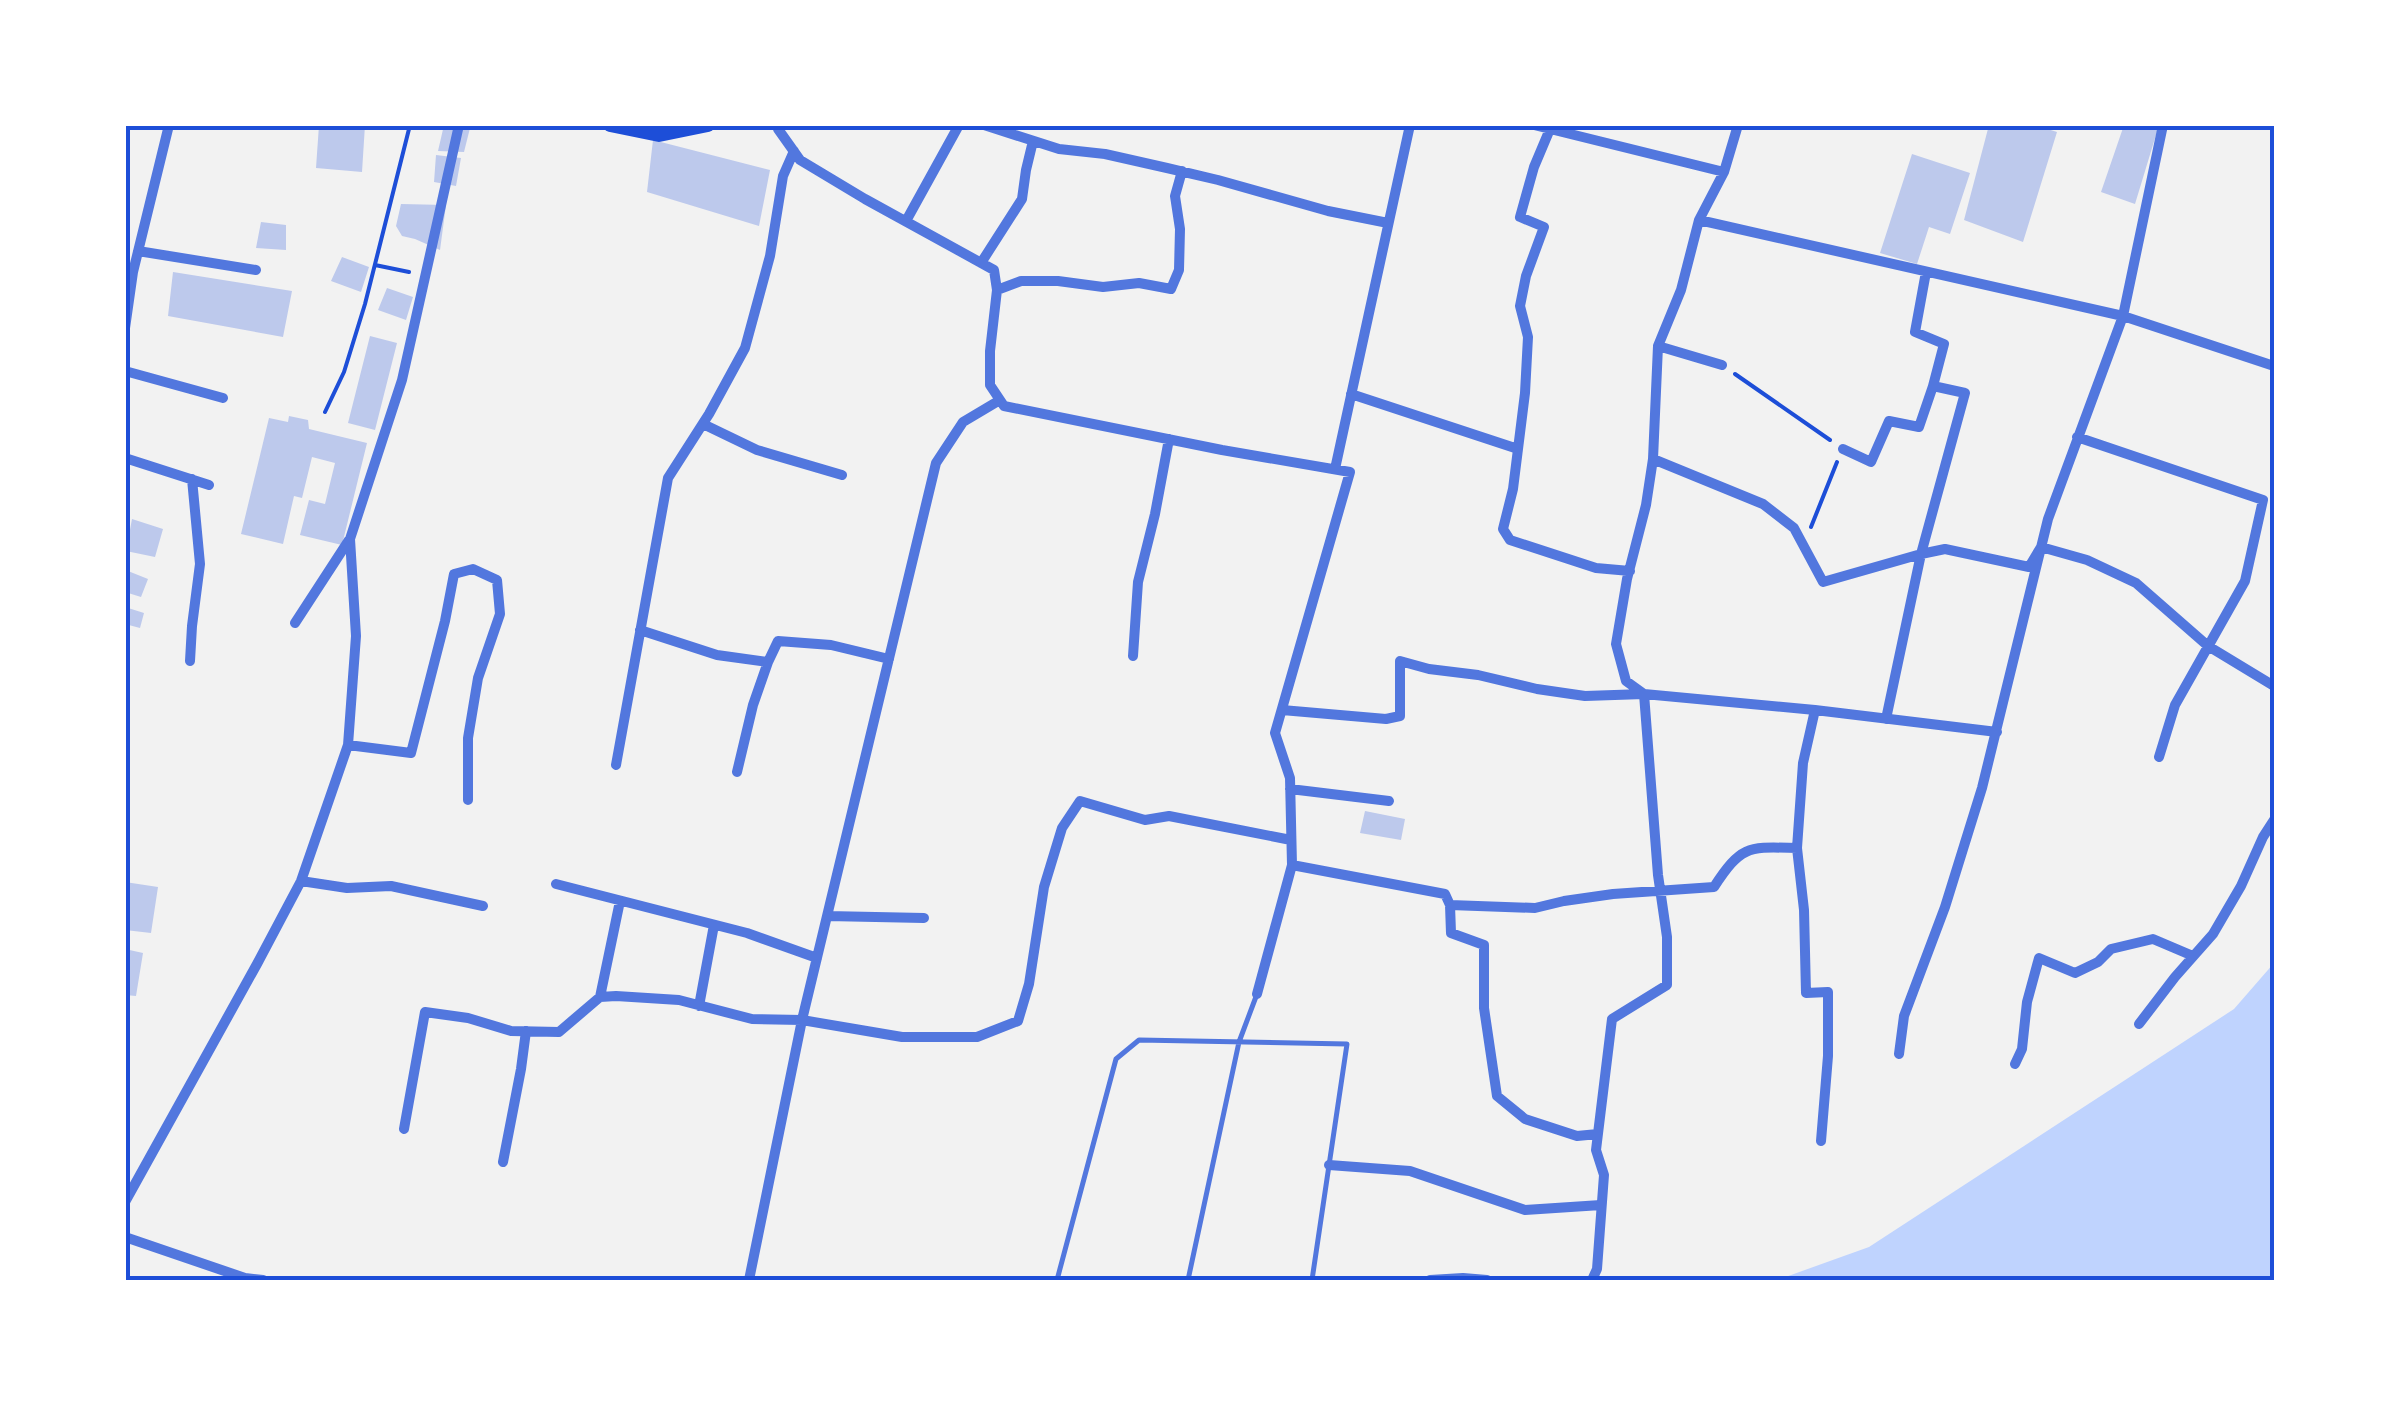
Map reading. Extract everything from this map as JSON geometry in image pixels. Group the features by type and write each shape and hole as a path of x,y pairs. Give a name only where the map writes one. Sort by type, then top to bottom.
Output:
{"main road":[{"path":"610,125 658,134 708,125"}],"street":[{"path":"125,328 129,271 138,251 169,125"},
{"path":"294,623 350,539 402,380 459,125"},
{"path":"778,125 800,160 994,270 997,290 990,385 1004,406 1350,472 1276,733 1290,778 1292,864 1257,994"},
{"path":"906,222 959,125"},
{"path":"984,125 1059,149 1105,154 1182,171 1328,211 1388,223"},
{"path":"1335,469 1410,125"},
{"path":"1534,125 1724,172"},
{"path":"1592,1280 1597,1269 1604,1175 1596,1150 1612,1019 1666,985 1667,937 1644,694 1626,681 1616,644 1653,459 1658,346 1680,290 1699,220 1724,172 1738,125"},
{"path":"1898,1054 1904,1016 1945,907 1982,788 2048,519 2122,316 2162,125"},
{"path":"1550,129 1520,217 1544,227 1520,306 1528,336 1513,489 1502,529 1510,540 1596,568 1630,571"},
{"path":"981,263 1022,199 1033,142"},
{"path":"616,765 668,478 745,348 770,256 784,176 794,152"},
{"path":"997,290 1021,282 1058,281 1103,287 1138,283 1171,289 1179,270 1180,229 1175,196 1182,171"},
{"path":"1699,220 2122,316 2274,366"},
{"path":"138,251 256,270"},
{"path":"1843,449 1872,462 1889,421 1919,428 1944,344 1915,332 1926,272"},
{"path":"1658,346 1722,365"},
{"path":"125,371 223,398"},
{"path":"1886,719 1921,554 1965,393 1933,386"},
{"path":"1351,394 1518,449"},
{"path":"749,1280 802,1020 936,463 964,422 1000,400"},
{"path":"703,424 757,450 842,474"},
{"path":"2077,437 2263,500 2245,580 2175,705 2159,757"},
{"path":"1133,656 1138,582 1169,439"},
{"path":"125,458 209,485"},
{"path":"1653,459 1762,504 1794,528 1822,582 1945,549 2029,567 2041,547"},
{"path":"190,661 200,564 192,479"},
{"path":"125,1202 301,880 348,745 356,636 350,539"},
{"path":"2041,547 2087,560 2136,583 2208,646 2274,686"},
{"path":"348,745 411,753 446,622 454,574 473,569 497,580 500,614 478,678 470,723 468,800"},
{"path":"640,630 717,655 768,662"},
{"path":"737,772 753,705 778,641 832,646 889,659"},
{"path":"1282,710 1386,719 1400,716 1400,662 1585,696 1644,694 1997,732"},
{"path":"1816,710 1804,763 1797,848 1804,910 1806,993 1828,992 1828,1056 1821,1141"},
{"path":"1290,789 1389,801"},
{"path":"404,1128 426,1012 468,1018 512,1031 559,1032 600,998 616,996 678,1000 752,1019 802,1020 902,1037 977,1036 1018,1021 1029,984 1044,886 1062,828 1080,801 1146,820 1169,816 1291,840"},
{"path":"2139,1024 2213,934 2274,820"},
{"path":"1450,905 1535,908 1660,889 1714,887 1731,861 1752,848 1797,848"},
{"path":"1292,864 1446,894 1452,932 1484,945 1484,1008 1497,1096 1525,1119 1577,1136 1598,1134"},
{"path":"301,880 347,888 391,886 483,906"},
{"path":"556,884 747,933 817,958"},
{"path":"600,998 620,902"},
{"path":"827,916 924,918"},
{"path":"700,1006 714,925"},
{"path":"2015,1064 2022,1050 2027,1002 2038,958 2075,972 2098,962 2111,949 2153,938 2193,956"},
{"path":"503,1162 526,1031"},
{"path":"1329,1165 1410,1171 1525,1210 1602,1205"},
{"path":"125,1237 245,1278 263,1280"},
{"path":"1430,1280 1487,1280"}],"lane":[{"path":"1188,1280 1239,1042 1257,994"},
{"path":"1058,1280 1116,1059 1139,1040 1347,1044 1312,1280"}],"path":[{"path":"325,412 344,372 410,125"},
{"path":"375,265 424,275"},
{"path":"1722,365 1843,449 1803,546"}],"water":[{"path":"2274,963 2274,1280 1777,1280 1869,1247 2234,1009"}],"building":[{"path":"319,125 365,125 362,172 316,168"},
{"path":"444,125 470,128 464,152 438,151"},
{"path":"1989,125 2035,125 2057,132 2023,242 1964,220"},
{"path":"2124,125 2159,125 2135,204 2101,192"},
{"path":"653,140 770,170 759,226 647,192"},
{"path":"1912,154 1970,173 1950,234 1929,227 1917,264 1880,253"},
{"path":"436,155 461,158 456,186 434,182"},
{"path":"401,204 446,205 440,250 402,236 396,226"},
{"path":"261,222 286,225 286,250 256,248"},
{"path":"342,257 369,267 361,292 331,281"},
{"path":"173,272 292,291 283,337 168,316"},
{"path":"387,288 413,297 406,320 378,310"},
{"path":"370,336 397,343 375,430 348,423"},
{"path":"289,416 308,420 309,429 367,443 342,545 300,535 309,500 325,504 335,463 312,457 302,498 294,496 283,544 241,534 269,418 288,422"},
{"path":"132,519 163,529 155,557 126,551"},
{"path":"128,571 148,579 141,597 125,592"},
{"path":"125,607 144,613 140,628 125,624"},
{"path":"1365,811 1405,819 1401,840 1360,833"},
{"path":"125,882 158,887 151,933 125,930"},
{"path":"125,949 143,953 136,996 125,995"}]}
